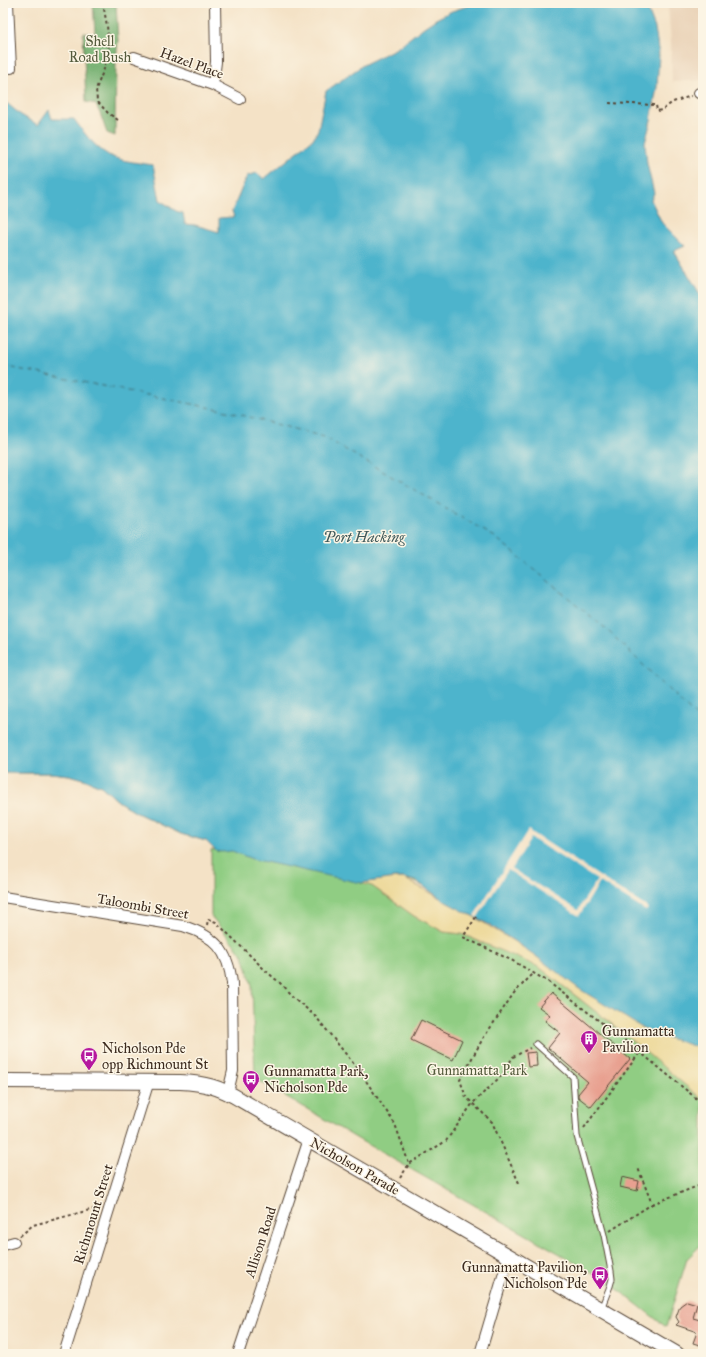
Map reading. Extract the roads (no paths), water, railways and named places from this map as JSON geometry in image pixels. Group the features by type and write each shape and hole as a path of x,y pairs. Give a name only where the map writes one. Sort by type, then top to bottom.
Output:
{"street":[{"path":"8,3 11,68"},
{"path":"213,85 216,62 215,3"},
{"name":"Hazel Place","path":"134,57 213,85 240,99"},
{"name":"Taloombi Street","path":"3,897 183,926 205,934 216,943 225,954 231,972 232,983 232,1080 228,1092"},
{"name":"Nicholson Parade","path":"3,1081 180,1082 206,1084 228,1092 678,1354"},
{"name":"Richmount Street","path":"64,1354 149,1081"},
{"name":"Allison Road","path":"238,1354 309,1139"},
{"path":"3,1245 14,1242"},
{"path":"480,1354 510,1256"}],"lane":[{"path":"536,1044 573,1077 578,1136 604,1235 612,1279 601,1310"}],"water":[{"name":"Port Hacking","path":"477,3 645,3 655,28 659,55 657,87 645,143 647,164 654,193 651,200 662,223 685,246 674,251 703,299 703,1049 656,1034 639,1026 578,988 533,954 490,925 446,902 416,881 395,878 361,883 252,859 232,851 216,851 206,841 181,834 135,812 118,801 101,786 84,779 70,775 51,773 3,773 3,100 21,115 38,125 49,110 52,119 74,119 92,142 109,155 115,158 153,165 160,200 176,211 183,213 185,224 195,225 219,232 219,218 234,217 232,211 247,176 257,173 264,179 313,139 318,130 326,91 363,65 397,48 436,19 452,11"}],"place":[{"name":"Gunnamatta Pavilion","path":"589,1054"},
{"name":"Nicholson Pde opp Richmount St","path":"89,1071"},
{"name":"Gunnamatta Park, Nicholson Pde","path":"251,1094"},
{"name":"Gunnamatta Pavilion, Nicholson Pde","path":"600,1290"}],"park label":[{"name":"Shell Road Bush","path":"100,50"},
{"name":"Gunnamatta Park","path":"477,1070"}]}
